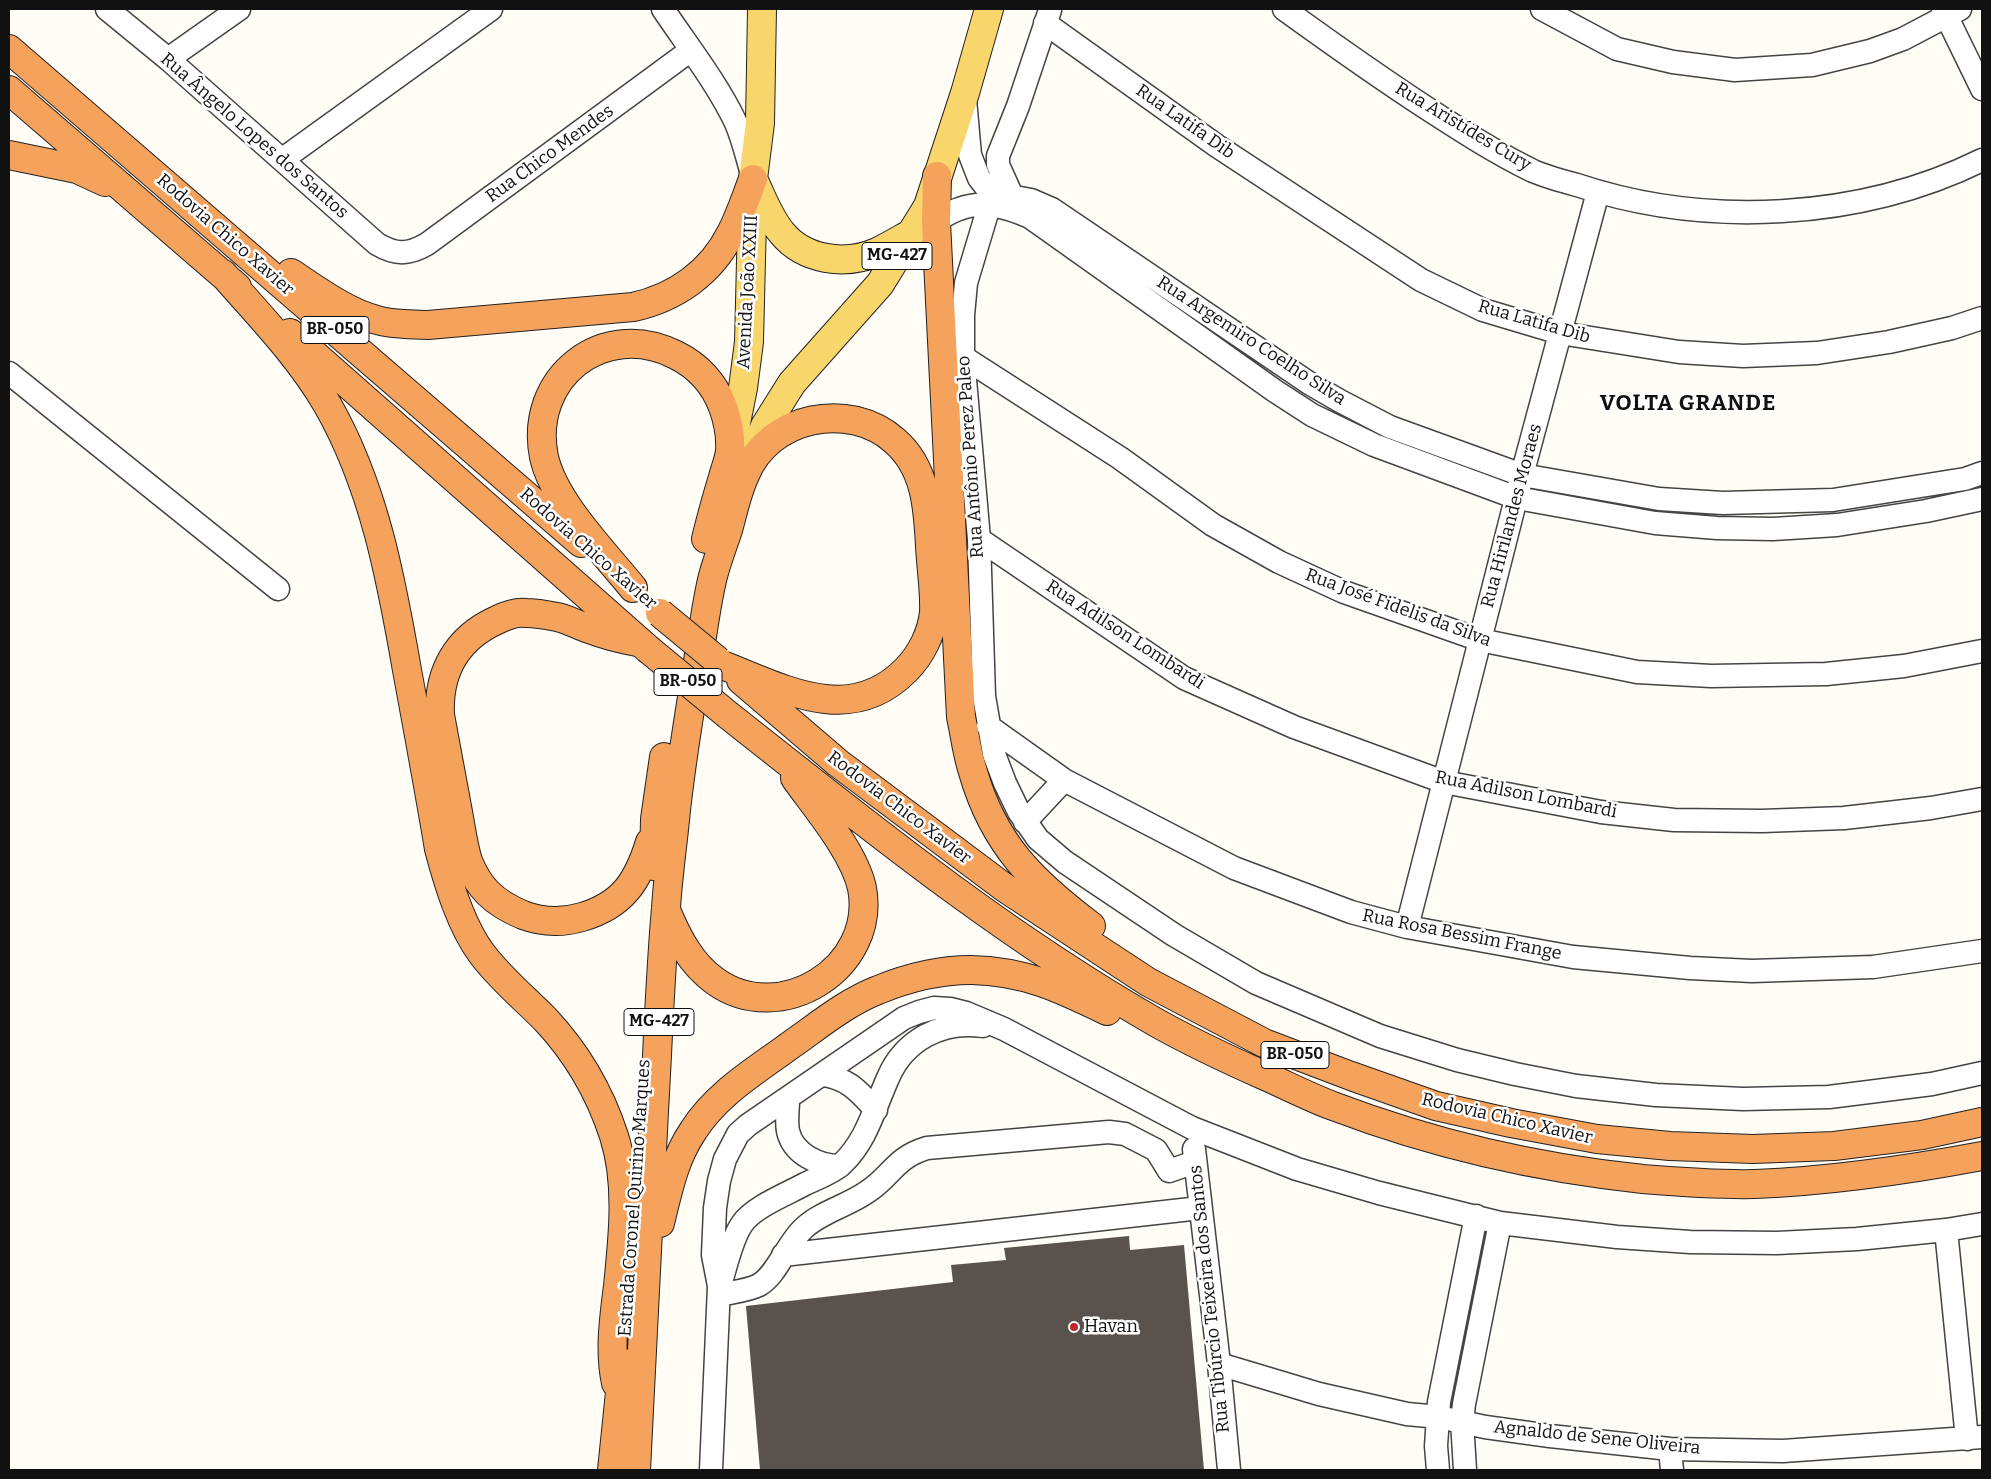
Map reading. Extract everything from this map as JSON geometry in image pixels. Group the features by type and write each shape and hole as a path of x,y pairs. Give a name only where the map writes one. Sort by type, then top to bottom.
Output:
{"highway":[{"name":"Rodovia Chico Xavier","path":"9,49 660,613 722,663 838,763 1005,888 1148,982 1264,1043 1436,1106 1512,1124 1597,1140 1670,1146 1735,1148 1834,1146 1922,1135 1982,1122"},
{"name":"Rodovia Chico Xavier","path":"9,90 223,274 644,646 728,715 906,855 997,921 1088,981 1158,1024 1222,1057 1332,1106 1423,1136 1501,1157 1591,1174 1678,1182 1753,1184 1838,1178 1922,1168 1982,1156"},
{"path":"9,154 77,169 131,194"},
{"path":"937,176 924,227 961,717 973,772 985,804 1007,847 1040,884 1154,974 1264,1043"},
{"path":"220,231 325,295 376,320 399,324 428,325 633,307 653,303 690,284 719,252 731,233 753,179"},
{"path":"223,274 277,336 326,403 346,441 362,479 375,517 395,603 448,885 481,952 490,964 546,1020 570,1050 591,1082 614,1135 620,1158 624,1187 620,1268 612,1334 613,1369 620,1399"},
{"path":"633,588 560,496 544,458 542,438 547,402 555,386 565,373 580,360 596,351 611,345 626,343 642,344 658,347 696,367 713,388 726,418 738,462 761,450 784,431 816,420 835,417 854,419 871,425 900,445 911,459 919,476 929,511 934,612 924,646 913,663 900,676 870,695 837,701 800,695 722,663"},
{"name":"MG-427","path":"705,574 738,462"},
{"name":"Estrada Coronel Quirino Marques","path":"612,1470 631,1295 655,819 669,718 705,574"},
{"name":"Estrada Coronel Quirino Marques","path":"636,1470 643,1298 666,909 705,574"},
{"path":"644,646 612,638 558,617 525,612 504,617 471,635 459,648 450,663 444,680 439,698 440,716 469,862 487,892 500,903 517,912 534,919 569,921 602,909 631,886 640,872 650,843 655,819"},
{"path":"666,909 673,928 686,950 703,971 722,985 748,995 776,998 814,986 834,972 848,956 857,936 862,914 862,888 852,862 779,755"},
{"path":"643,1298 672,1175 679,1155 693,1130 733,1086 840,1010 877,990 940,972 969,970 1001,972 1057,987 1129,1022 1222,1057"}],"main road":[{"name":"Avenida João XXIII","path":"738,462 743,388 749,342 753,179 760,123 762,9"},
{"path":"937,176 965,93 990,9"},
{"name":"MG-427","path":"753,179 771,217 782,233 795,247 813,256 834,259 858,258 876,253 924,227"},
{"name":"MG-427","path":"738,462 765,426 792,383 880,284 924,227"}],"street":[{"name":"Rua Ângelo Lopes dos Santos","path":"107,9 168,59 283,159 377,244 395,253 406,254"},
{"path":"168,59 239,9"},
{"path":"283,159 491,9"},
{"path":"663,9 724,101 736,123 747,153 753,179"},
{"name":"Rua Aristídes Cury","path":"1284,9 1375,74 1475,139 1535,172 1598,192 1651,203 1696,209 1746,212 1800,210 1853,202 1904,190 1959,171 1982,160"},
{"path":"1542,9 1616,49 1673,62 1734,70 1812,65 1870,51 1903,39 1950,11 1982,89"},
{"path":"1000,200 998,156 1018,106 1048,16"},
{"name":"Rua Latifa Dib","path":"1048,16 1217,146 1421,280 1483,310 1560,333 1679,352 1743,356 1817,353 1889,342 1952,328 1982,318"},
{"name":"Rua Chico Mendes","path":"406,254 427,244 691,50"},
{"name":"Rua Argemiro Coelho Silva","path":"965,93 970,155 979,178 1000,200 1030,217 1275,392 1312,415 1374,445 1517,498 1655,523 1718,528 1773,529 1878,520 1982,499"},
{"name":"Rua Hirilandes Moraes","path":"1407,927 1522,475 1598,192"},
{"name":"Rua Argemiro Coelho Silva","path":"924,227 959,209 974,205 1000,200 1031,200 1052,209 1309,383 1340,401 1390,427 1522,475 1659,499 1723,503 1833,500 1965,479 1982,474"},
{"name":"Rua Antônio Perez Paleo","path":"1000,200 966,283 963,315 963,357 979,539 984,696 988,726 994,754 1005,783 1025,822 1038,839 1065,862 1174,935 1256,983 1380,1036 1457,1060 1576,1086 1656,1095 1743,1099 1829,1097 1932,1084 1982,1073"},
{"name":"Rua José Fidelis da Silva","path":"963,357 1120,458 1213,526 1279,562 1344,592 1480,640 1637,672 1711,676 1826,674 1904,666 1982,651"},
{"path":"9,373 278,589"},
{"path":"9,386 35,394"},
{"name":"Rua Adilson Lombardi","path":"979,539 1184,678 1294,727 1444,782 1601,812 1674,820 1762,821 1844,818 1931,808 1982,799"},
{"name":"Rua Rosa Bessim Frange","path":"988,726 1064,780 1234,868 1351,912 1407,927 1572,957 1650,965 1752,971 1873,967 1982,951"},
{"path":"1025,822 1064,780"},
{"path":"711,1470 719,1291 713,1255 715,1208 725,1159 738,1134 748,1125 788,1100 904,1018 934,1008 966,1013 1004,1029 1192,1128 1297,1168 1379,1193 1500,1223 1617,1237 1690,1242 1777,1243 1857,1239 1946,1230 1982,1224"},
{"path":"719,1291 737,1233 749,1216 840,1166 858,1146 876,1110 894,1065 904,1053 926,1035 955,1026 971,1024 1004,1029"},
{"path":"823,1075 836,1077 851,1085 861,1092 876,1110"},
{"path":"788,1100 788,1130 795,1147 822,1164 840,1166"},
{"name":"Rua Tibúrcio Teixeira dos Santos","path":"1192,1128 1229,1470"},
{"path":"719,1291 753,1287 761,1284 771,1274 792,1240 805,1227 867,1192 902,1158 927,1148 1109,1132 1125,1134 1156,1150 1169,1171 1195,1162"},
{"path":"783,1255 1200,1208"},
{"path":"1438,1470 1436,1446 1439,1402 1476,1216"},
{"path":"1465,1470 1462,1421 1500,1223"},
{"path":"1946,1230 1975,1438"},
{"name":"Agnaldo de Sene Oliveira","path":"1219,1364 1319,1394 1407,1414 1439,1417 1485,1427 1550,1436 1671,1460 1975,1438"}],"building":[{"path":"1129,1236 1130,1250 1184,1245 1204,1470 760,1470 746,1306 953,1282 951,1265 1006,1260 1004,1248"}],"place":[{"name":"Havan","path":"1074,1327"}],"district":[{"name":"VOLTA GRANDE","path":"1688,404"}]}
